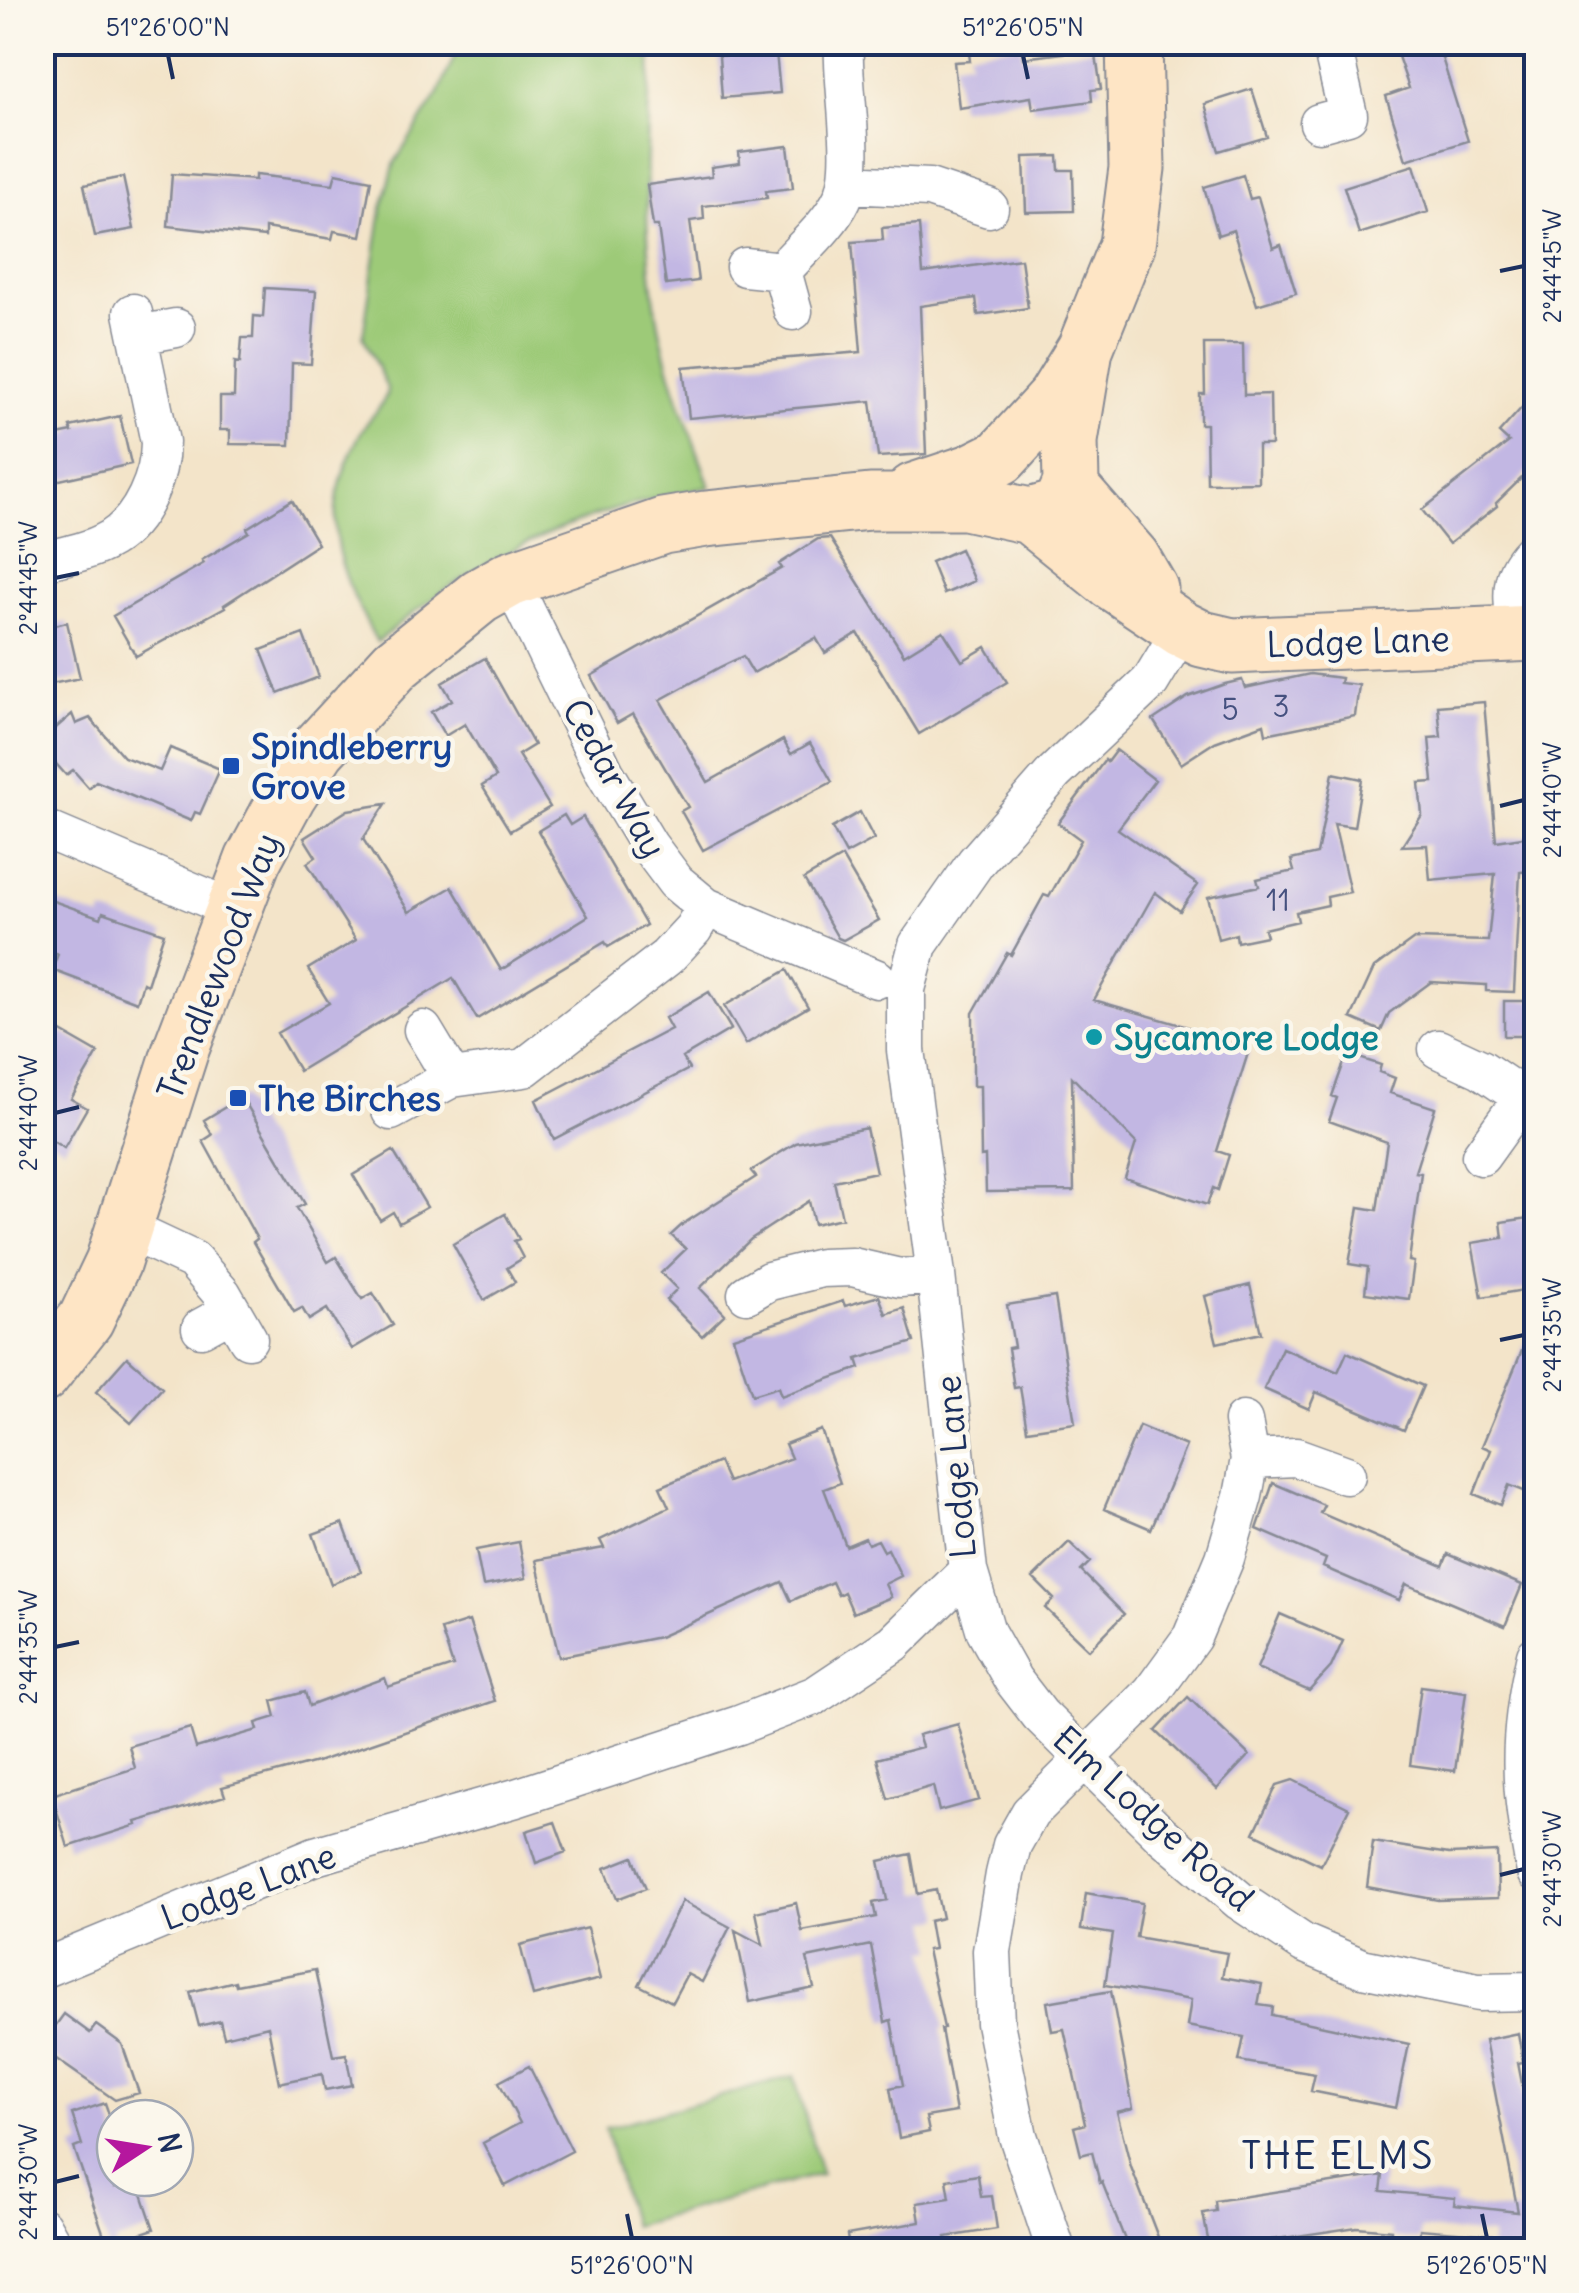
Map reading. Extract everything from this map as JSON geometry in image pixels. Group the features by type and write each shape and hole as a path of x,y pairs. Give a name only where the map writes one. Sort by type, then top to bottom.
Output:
{"street":[{"path":"793,311 763,269 828,220 842,199 847,184 844,42"},
{"path":"1134,42 1137,168 1128,246 1086,349 1054,398 1007,451 994,480 998,495 1046,496 1132,558 1175,623"},
{"path":"1319,123 1348,115 1332,42"},
{"path":"847,184 928,188 953,179 989,208"},
{"path":"42,561 113,538 138,511 153,482 160,442 135,324 176,328"},
{"path":"1046,496 1070,441 1086,349"},
{"path":"870,502 935,484 1007,451"},
{"path":"870,502 965,502 1046,496"},
{"name":"Trendlewood Way","path":"42,1374 86,1319 113,1262 181,1050 253,860 288,795 348,712 396,664 450,619 510,579 663,526 870,502"},
{"path":"1526,633 1514,577 1536,548"},
{"name":"Cedar Way","path":"510,579 614,787 676,882 706,907 877,979"},
{"name":"Lodge Lane","path":"42,1969 315,1856 516,1798 740,1726 816,1695 894,1643 968,1571 936,1275 906,1050 906,989 918,945 992,842 1054,773 1150,682 1168,656 1175,623 1202,639 1232,646 1526,633"},
{"path":"42,828 233,910"},
{"path":"391,1110 452,1078 524,1068 667,957 693,930 706,907"},
{"path":"423,1030 452,1078"},
{"path":"1438,1049 1530,1101 1481,1156"},
{"path":"125,1228 188,1256 208,1274 227,1326"},
{"path":"747,1294 784,1289 812,1269 847,1266 893,1278 936,1275"},
{"path":"1056,2250 1030,2177 995,2022 992,1950 1005,1874 1020,1828 1152,1692 1192,1637 1225,1558 1250,1459 1242,1422"},
{"path":"1250,1459 1296,1457 1346,1475"},
{"name":"Elm Lodge Road","path":"968,1571 986,1632 1040,1715 1201,1870 1276,1927 1324,1954 1362,1968 1427,1984 1499,1994 1536,1991"},
{"path":"1536,1656 1520,1752 1524,1805 1536,1872"},
{"path":"42,2227 55,2250"}],"green space":[{"path":"460,43 652,43 647,200 652,279 670,372 710,487 617,509 532,541 453,585 377,642 342,564 335,516 347,464 387,388 363,336 382,208 395,162 439,93"},
{"path":"794,2076 821,2174 632,2226 605,2128"}],"building":[{"path":"737,42 775,42 780,93 722,98 719,56 738,54"},
{"path":"1393,42 1437,42 1468,141 1406,160 1386,96 1409,88"},
{"path":"1021,45 1023,58 1095,49 1101,89 1091,90 1092,101 1033,109 1031,97 959,108 954,62 970,61 969,52"},
{"path":"1252,89 1267,137 1219,151 1205,104"},
{"path":"788,146 793,188 766,191 767,198 703,206 704,219 690,221 698,281 666,285 658,226 653,226 647,185 712,176 711,167 740,163 739,152"},
{"path":"1058,156 1059,170 1073,170 1074,211 1026,212 1024,157"},
{"path":"1414,165 1428,212 1359,234 1344,187"},
{"path":"336,173 371,180 361,236 334,231 332,239 265,228 265,237 168,226 172,174 255,180 255,175 333,184"},
{"path":"1243,175 1250,199 1258,197 1273,248 1281,245 1296,293 1257,305 1233,230 1218,235 1204,187"},
{"path":"123,177 134,229 95,236 84,185"},
{"path":"919,225 923,273 1021,259 1028,308 978,315 976,298 920,306 926,454 878,457 871,401 689,418 683,367 861,352 852,242 883,240 882,228"},
{"path":"265,288 316,291 311,364 292,363 290,445 230,444 230,430 220,430 220,397 234,397 235,362 240,363 242,338 253,338 254,316 263,317"},
{"path":"1204,344 1243,344 1244,395 1270,394 1271,445 1258,445 1258,482 1207,483 1206,424 1200,424 1200,394 1205,394"},
{"path":"1536,392 1536,468 1449,544 1422,510 1509,442 1499,433"},
{"path":"120,416 131,464 42,484 42,438"},
{"path":"292,500 318,544 225,607 136,656 113,616 204,563 202,560"},
{"path":"830,538 904,655 943,631 962,661 986,647 1007,682 919,734 858,633 825,653 816,638 753,673 743,656 660,700 708,782 783,740 791,754 810,743 832,782 703,850 681,811 688,807 633,714 617,723 591,676 782,568 779,564 818,539"},
{"path":"960,549 974,581 944,594 931,562"},
{"path":"67,622 80,678 42,686 42,628"},
{"path":"303,634 319,677 278,693 261,650"},
{"path":"485,658 534,745 518,755 550,807 510,831 482,786 496,777 465,724 445,736 431,712 452,700 442,683"},
{"path":"1310,674 1359,685 1355,716 1266,734 1264,724 1215,742 1181,764 1153,720 1188,697 1225,684 1242,680 1245,688"},
{"path":"1484,702 1496,841 1536,835 1536,870 1520,872 1514,992 1486,991 1486,985 1431,982 1389,1013 1381,1031 1351,1018 1374,968 1414,939 1488,941 1495,874 1430,880 1427,845 1402,846 1422,815 1419,783 1433,782 1429,738 1441,737 1438,706"},
{"path":"72,714 76,724 90,718 124,757 160,771 170,748 220,769 200,814 195,812 191,821 96,781 89,788 73,770 66,775 42,748 42,740"},
{"name":"Sycamore Lodge","path":"1116,750 1155,780 1118,829 1198,885 1180,911 1155,892 1094,1000 1216,1035 1215,1039 1249,1050 1217,1151 1229,1155 1218,1190 1213,1188 1207,1205 1125,1178 1136,1143 1072,1077 1074,1191 986,1192 985,1156 981,1157 980,1086 973,1086 973,1013 1044,895 1049,897 1081,840 1058,823"},
{"path":"1333,773 1362,779 1354,827 1334,824 1350,892 1327,897 1328,905 1296,912 1298,921 1264,929 1266,936 1237,942 1236,934 1218,939 1208,897 1259,886 1257,879 1294,871 1291,860 1317,854"},
{"path":"386,804 363,839 409,912 452,887 501,970 588,916 538,831 564,815 570,825 583,817 646,925 608,947 605,942 477,1019 453,978 299,1071 277,1033 329,1003 308,969 356,940 307,863 316,857 304,838 348,810"},
{"path":"860,812 874,839 846,854 832,828"},
{"path":"842,857 879,920 843,940 838,938 804,879"},
{"path":"42,897 101,918 103,912 164,933 147,985 143,983 137,1002 52,970 58,954 42,949"},
{"path":"787,970 808,1007 746,1044 724,1006"},
{"path":"709,992 731,1029 682,1058 689,1069 554,1139 536,1100 671,1029 665,1018"},
{"path":"1504,1001 1536,1001 1536,1036 1504,1036"},
{"path":"58,1030 98,1053 71,1099 87,1108 64,1148 49,1139 42,1150 42,1057"},
{"path":"1347,1054 1381,1065 1379,1072 1395,1078 1390,1093 1435,1108 1415,1172 1421,1173 1409,1261 1414,1262 1409,1299 1365,1293 1368,1267 1349,1264 1359,1207 1377,1210 1387,1142 1329,1121 1337,1098 1332,1096"},
{"path":"242,1097 305,1204 297,1208 328,1262 336,1257 362,1299 373,1293 393,1325 352,1349 327,1309 309,1320 302,1308 294,1312 253,1242 257,1239 203,1141 212,1135 204,1120"},
{"path":"866,1128 876,1172 834,1181 842,1218 814,1224 809,1201 751,1239 700,1288 725,1314 702,1336 666,1300 677,1289 661,1273 686,1249 671,1235 756,1177 751,1171 796,1143"},
{"path":"393,1151 427,1207 399,1223 393,1212 380,1220 353,1175"},
{"path":"505,1214 519,1239 514,1241 523,1258 507,1268 515,1282 484,1300 453,1244"},
{"path":"1529,1218 1536,1288 1482,1297 1472,1243 1503,1238 1501,1222"},
{"path":"1250,1285 1261,1333 1217,1343 1205,1296"},
{"path":"879,1296 886,1314 904,1308 914,1342 857,1359 860,1368 781,1396 778,1387 752,1395 733,1337 843,1301 845,1306"},
{"path":"1055,1297 1075,1423 1027,1430 1020,1387 1014,1388 1008,1348 1014,1347 1007,1305"},
{"path":"1536,1317 1536,1474 1529,1493 1509,1485 1501,1505 1474,1494 1491,1450 1482,1446"},
{"path":"1282,1348 1338,1372 1347,1352 1423,1386 1404,1430 1316,1392 1309,1409 1264,1389"},
{"path":"127,1357 162,1388 131,1423 96,1392"},
{"path":"1139,1426 1186,1446 1151,1529 1104,1509"},
{"path":"821,1430 840,1483 824,1489 846,1546 865,1538 868,1544 878,1540 884,1551 888,1549 901,1576 885,1584 891,1597 853,1613 844,1592 838,1595 832,1582 791,1601 782,1582 659,1637 559,1657 536,1560 604,1548 600,1540 669,1507 660,1487 719,1462 728,1482 791,1458 785,1444"},
{"path":"1273,1483 1324,1505 1320,1513 1443,1566 1448,1554 1522,1585 1505,1626 1406,1584 1399,1600 1323,1567 1326,1559 1257,1529"},
{"path":"343,1523 361,1572 331,1584 313,1534"},
{"path":"519,1542 526,1578 483,1586 476,1550"},
{"path":"1069,1542 1090,1562 1081,1571 1124,1614 1089,1650 1045,1608 1054,1599 1033,1578"},
{"path":"1280,1614 1343,1641 1331,1667 1309,1691 1257,1668"},
{"path":"469,1621 495,1701 320,1761 222,1787 225,1796 68,1847 52,1795 135,1768 129,1746 190,1728 196,1748 258,1730 256,1723 276,1717 272,1701 305,1692 309,1706 385,1678 388,1687 453,1666 441,1630"},
{"path":"1421,1686 1466,1692 1455,1771 1410,1765"},
{"path":"1188,1697 1249,1755 1217,1789 1156,1731"},
{"path":"958,1724 979,1800 939,1811 933,1786 888,1799 877,1759 922,1747 918,1735"},
{"path":"1293,1780 1349,1808 1321,1865 1254,1833 1277,1785"},
{"path":"555,1822 566,1852 536,1863 526,1831"},
{"path":"1373,1842 1449,1854 1497,1852 1498,1898 1438,1900 1367,1887"},
{"path":"911,1854 918,1894 936,1890 942,1918 929,1921 934,1949 927,1950 956,2112 926,2117 929,2132 899,2138 890,2088 903,2085 891,2020 885,2022 871,1945 807,1958 814,1988 750,2002 735,1930 763,1945 756,1912 796,1903 802,1931 876,1917 873,1903 887,1900 879,1861"},
{"path":"633,1857 646,1888 617,1899 605,1868"},
{"path":"1086,1893 1142,1903 1136,1937 1227,1953 1222,1977 1262,1984 1258,2005 1273,2007 1272,2015 1409,2044 1396,2108 1311,2091 1315,2074 1239,2061 1244,2037 1187,2026 1191,2000 1105,1985 1113,1934 1081,1929"},
{"path":"682,1901 730,1927 702,1982 687,1974 672,2002 639,1985"},
{"path":"587,1928 600,1979 533,1996 520,1945"},
{"path":"315,1970 333,2056 346,2054 352,2085 325,2090 322,2074 279,2083 268,2026 224,2037 220,2021 199,2026 190,1992 235,1981 236,1985"},
{"path":"1111,1991 1133,2108 1117,2112 1131,2167 1163,2250 1129,2250 1100,2183 1092,2152 1081,2155 1074,2127 1085,2124 1064,2029 1052,2031 1047,2002"},
{"path":"64,2014 90,2033 96,2025 122,2044 139,2093 112,2098 42,2049"},
{"path":"1518,2033 1523,2062 1518,2063 1525,2099 1536,2099 1536,2250 1490,2250 1492,2235 1420,2229 1419,2240 1391,2237 1391,2230 1357,2227 1238,2245 1239,2250 1210,2250 1203,2213 1216,2211 1215,2201 1383,2175 1381,2191 1455,2198 1454,2205 1518,2212 1485,2040"},
{"path":"529,2066 572,2151 505,2186 483,2143 520,2123 499,2082"},
{"path":"95,2106 95,2198 143,2198 154,2229 115,2242 115,2250 109,2250 74,2148 82,2145 72,2114"},
{"path":"978,2175 981,2197 992,2196 997,2229 946,2237 949,2250 849,2250 847,2235 920,2222 917,2203 950,2198 947,2180"}],"place":[{"name":"Spindleberry Grove","path":"231,766"},
{"name":"Sycamore Lodge","path":"1094,1037"},
{"name":"The Birches","path":"238,1098"}],"district":[{"name":"THE ELMS","path":"1338,2155"}]}
